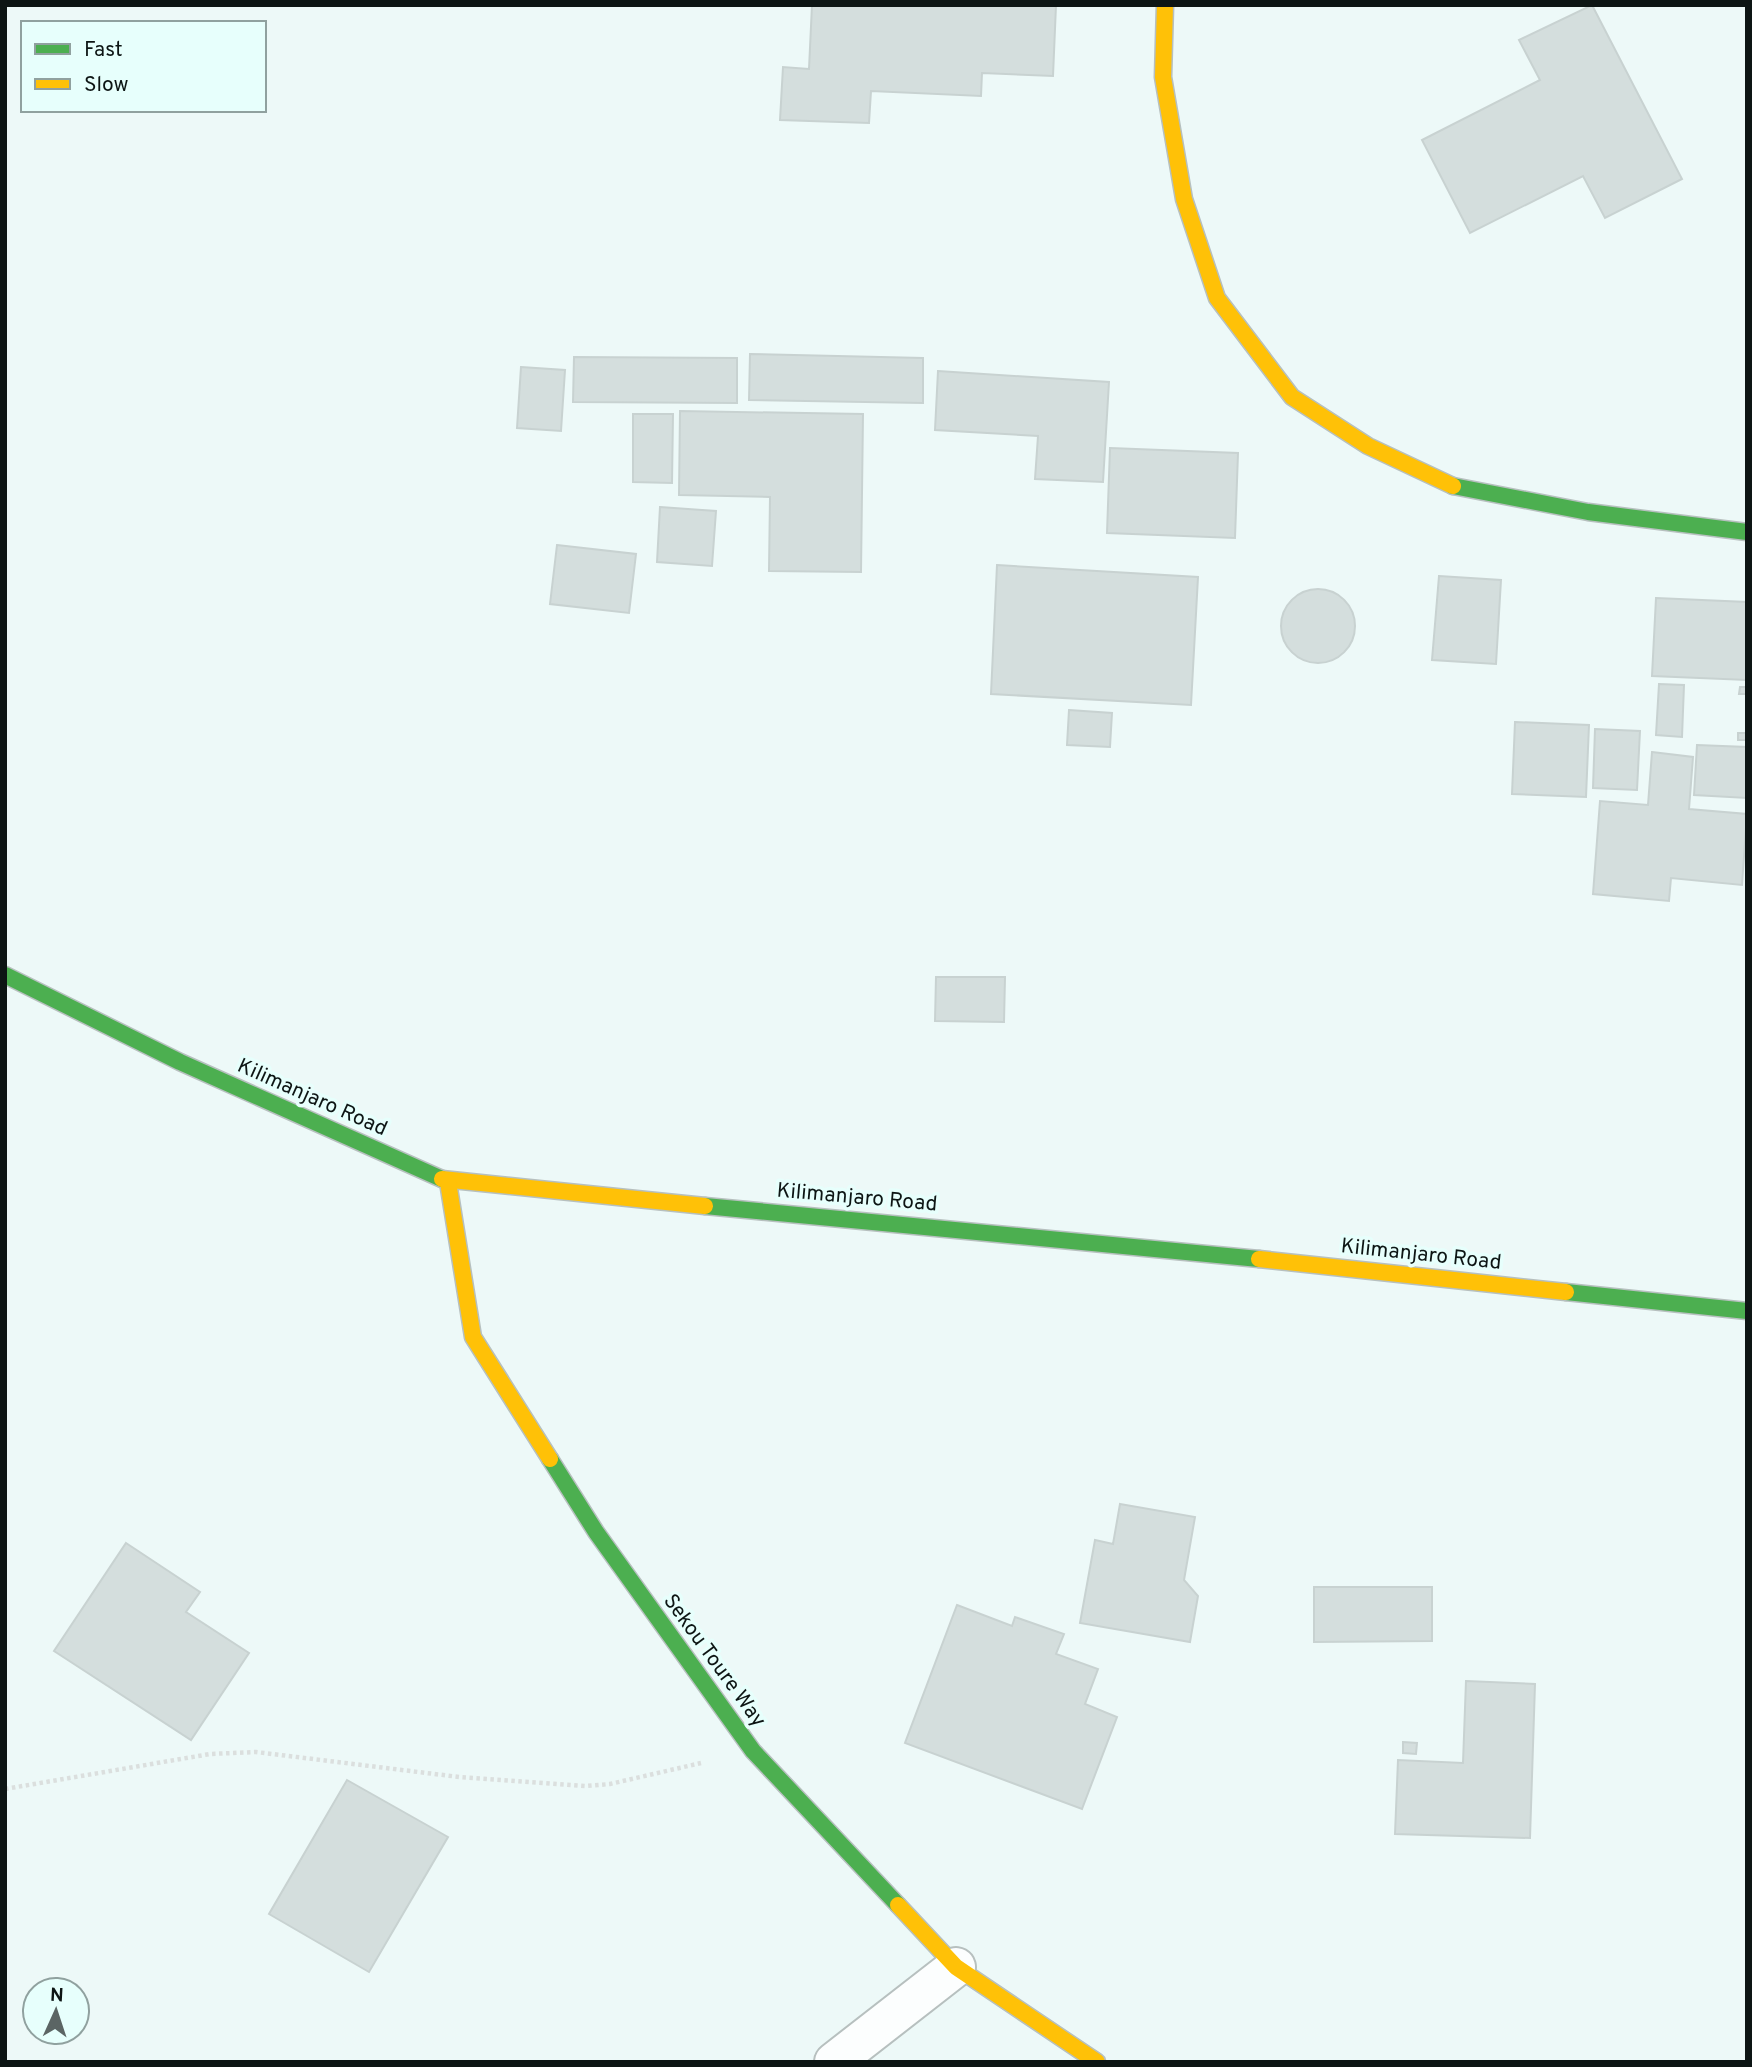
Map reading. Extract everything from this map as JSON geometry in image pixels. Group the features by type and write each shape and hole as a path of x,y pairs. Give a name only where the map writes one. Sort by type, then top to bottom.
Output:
{"street":[{"path":"1165,5 1163,77 1184,199 1217,298 1292,397 1368,446 1450,485 1588,512 1747,532"},
{"name":"Kilimanjaro Road","path":"5,975 180,1062 448,1181 1078,1240 1747,1311"},
{"name":"Sekou Toure Way","path":"448,1181 473,1337 596,1532 753,1751 956,1967 1097,2062"},
{"path":"834,2062 956,1967"}],"path":[{"path":"5,1789 211,1754 256,1752 458,1777 586,1786 610,1784 753,1751"}],"building":[{"path":"812,5 1056,5 1053,76 982,73 981,96 871,91 869,123 780,120 783,67 809,69"},
{"path":"1592,5 1682,179 1605,218 1583,176 1470,233 1422,140 1540,80 1519,40"},
{"path":"750,354 923,358 923,403 749,400"},
{"path":"574,357 737,358 737,403 573,402"},
{"path":"521,367 565,370 561,431 517,428"},
{"path":"938,371 1109,382 1103,482 1035,479 1038,436 935,430"},
{"path":"680,411 863,414 861,572 769,571 770,497 679,495"},
{"path":"633,414 673,414 672,483 633,482"},
{"path":"1110,448 1238,453 1235,538 1107,533"},
{"path":"660,507 716,511 712,566 657,562"},
{"path":"557,545 636,554 629,613 550,604"},
{"path":"997,565 1198,577 1191,705 991,694"},
{"path":"1439,576 1501,580 1496,664 1432,660"},
{"path":"1318,589 1339,595 1349,605 1355,626 1349,647 1339,657 1318,663 1297,657 1287,647 1281,626 1287,605 1297,595"},
{"path":"1656,598 1747,602 1747,680 1652,676"},
{"path":"1659,684 1684,685 1682,737 1656,735"},
{"path":"1740,687 1747,687 1747,694 1739,694"},
{"path":"1069,710 1112,713 1110,747 1067,745"},
{"path":"1515,722 1589,725 1586,797 1512,794"},
{"path":"1595,729 1640,731 1637,790 1593,788"},
{"path":"1738,733 1747,733 1747,740 1738,740"},
{"path":"1697,745 1747,747 1747,798 1694,795"},
{"path":"1652,752 1693,757 1689,809 1747,814 1742,885 1671,878 1669,901 1593,894 1600,801 1648,805"},
{"path":"936,977 1005,977 1004,1022 935,1021"},
{"path":"1120,1504 1195,1517 1184,1580 1198,1596 1190,1642 1080,1623 1095,1540 1113,1544"},
{"path":"126,1543 200,1592 186,1612 249,1653 191,1740 54,1651"},
{"path":"1314,1587 1432,1587 1432,1641 1314,1642"},
{"path":"957,1605 1012,1626 1015,1617 1064,1634 1056,1654 1098,1669 1085,1704 1117,1717 1082,1809 905,1743"},
{"path":"1466,1681 1535,1684 1530,1838 1395,1834 1398,1760 1463,1763"},
{"path":"1403,1742 1417,1743 1416,1754 1403,1753"},
{"path":"347,1780 448,1837 369,1972 269,1914"}],"traffic: fast":[{"path":"1453,486 1588,512 1747,532"},
{"path":"5,975 180,1062 442,1179"},
{"path":"705,1206 1259,1259"},
{"path":"1566,1292 1747,1311"},
{"path":"550,1459 596,1532 753,1751 898,1905"}],"traffic: slow":[{"path":"1165,5 1163,77 1184,199 1217,298 1292,397 1368,446 1453,486"},
{"path":"442,1179 705,1206"},
{"path":"448,1182 473,1337 550,1459"},
{"path":"1259,1259 1566,1292"},
{"path":"898,1905 956,1967 1097,2062"}]}
